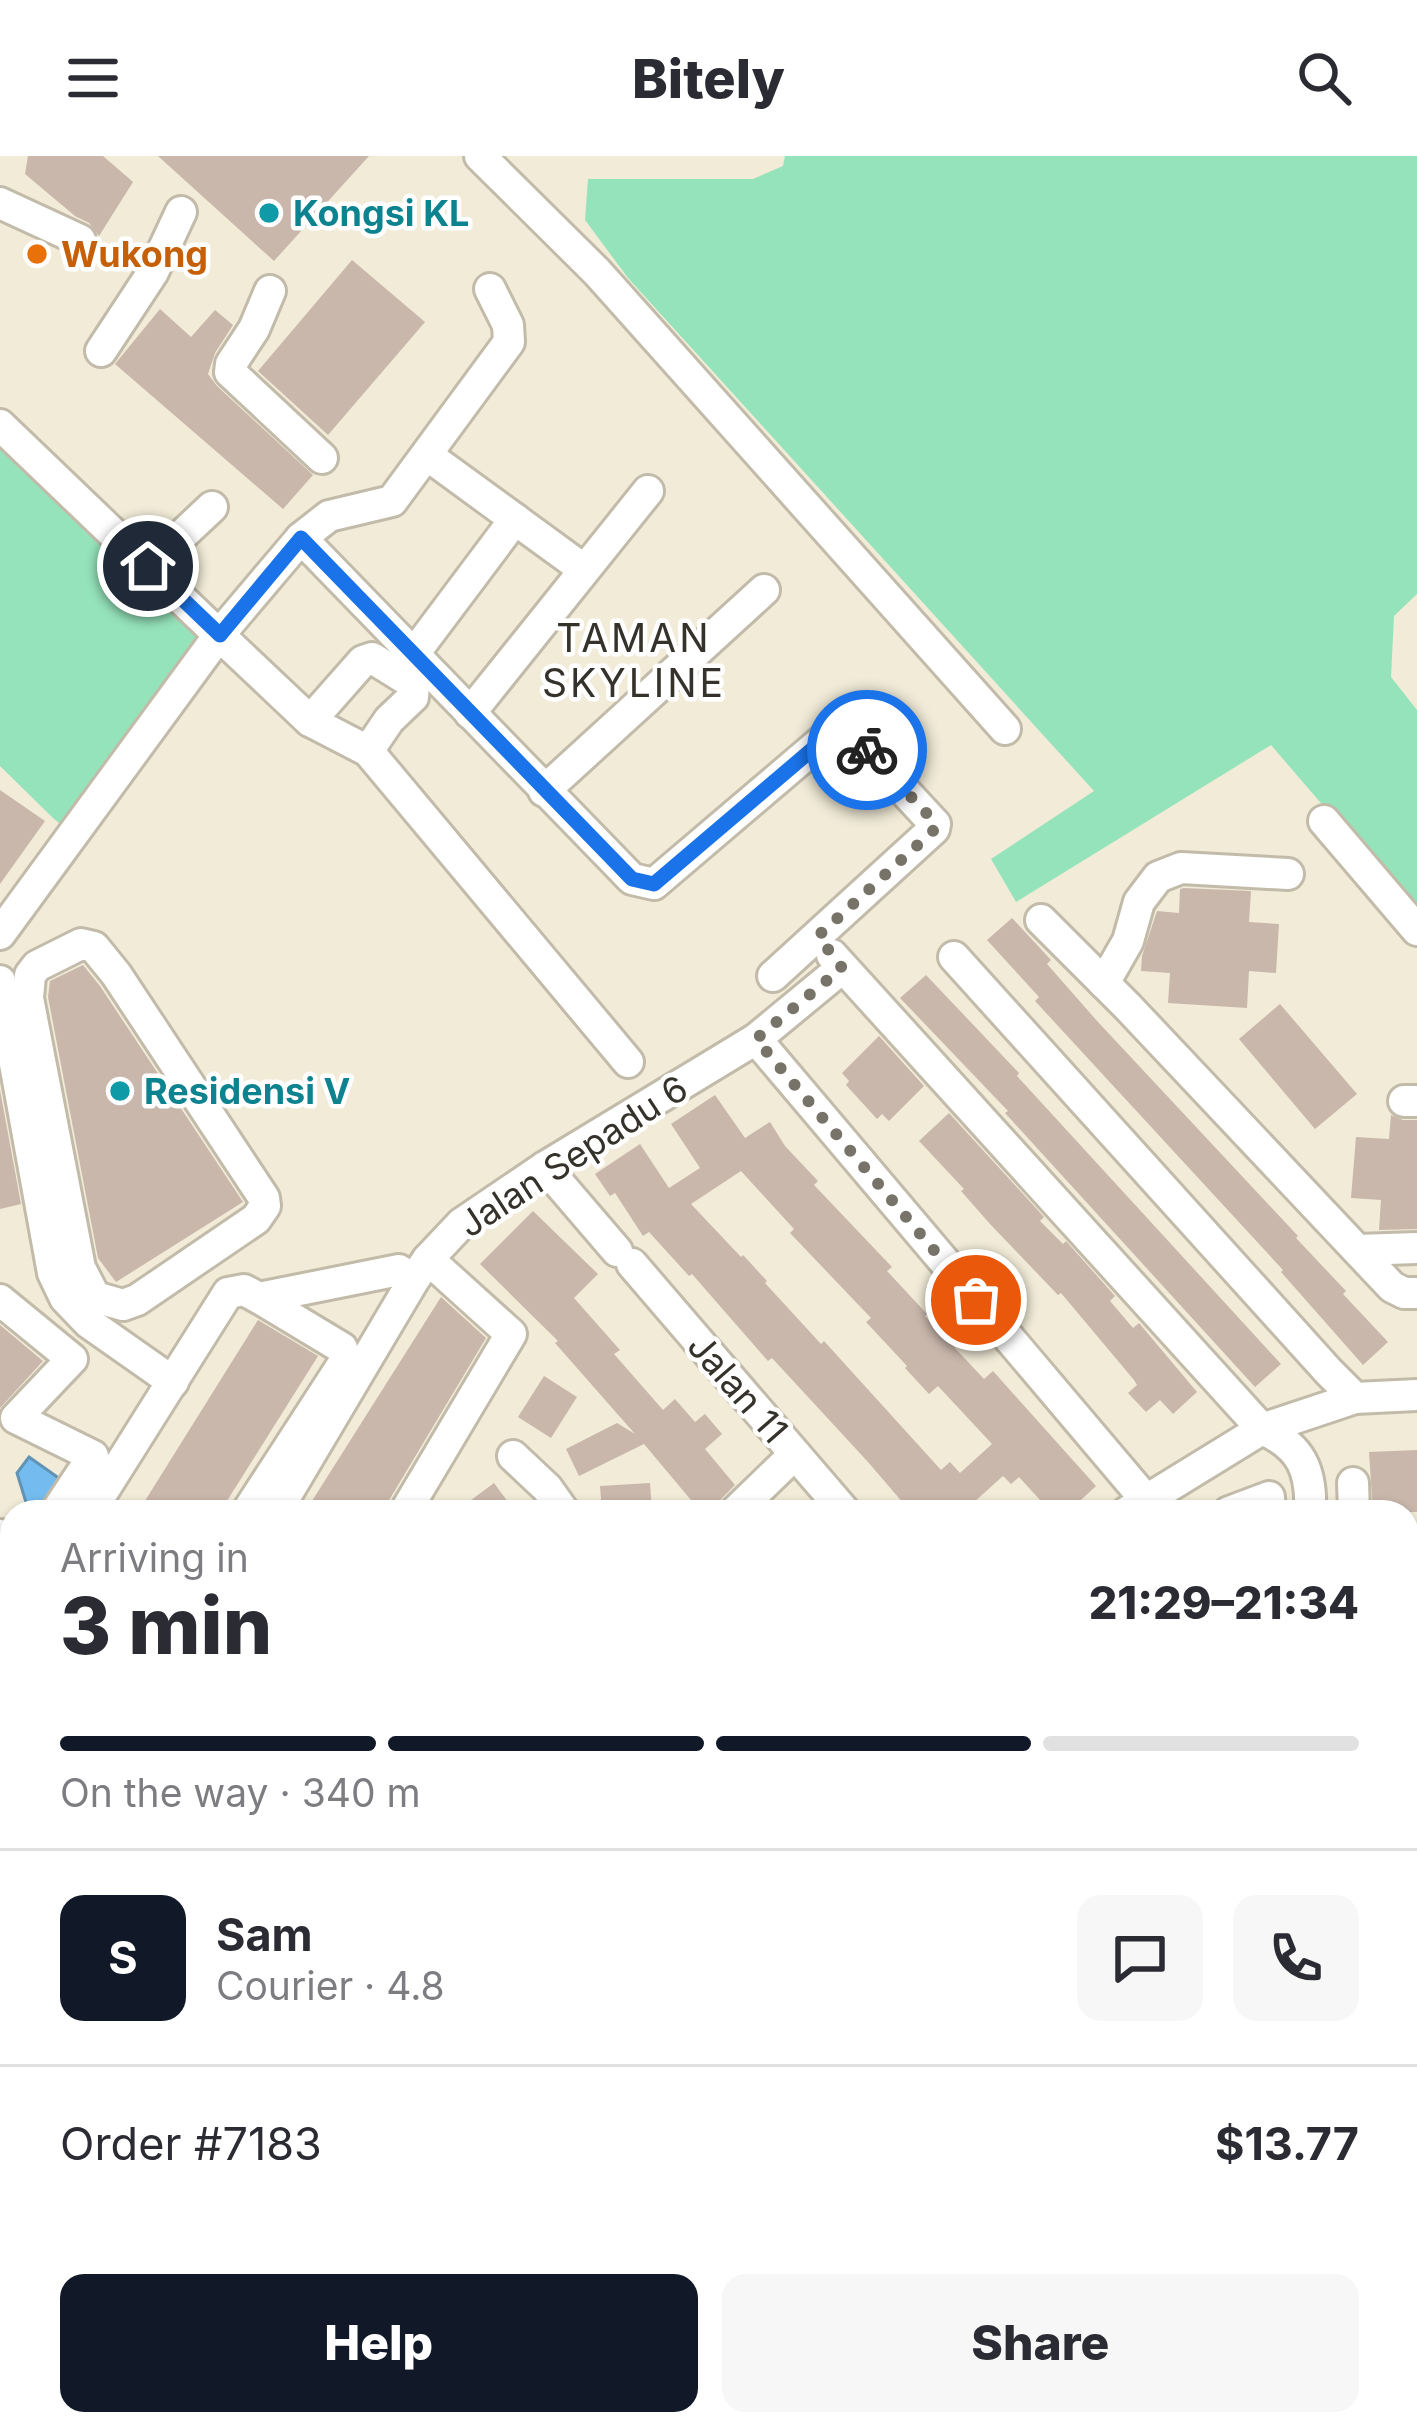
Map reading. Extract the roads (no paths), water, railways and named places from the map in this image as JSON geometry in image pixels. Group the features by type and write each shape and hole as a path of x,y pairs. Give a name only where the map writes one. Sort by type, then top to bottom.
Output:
{"street":[{"path":"480,156 597,272 1005,729"},
{"path":"0,203 80,240"},
{"path":"101,351 153,272 181,212"},
{"path":"0,934 220,635 301,538 329,516 392,502 508,342 508,326 490,289"},
{"path":"270,291 230,372 322,458"},
{"path":"0,425 310,721 368,752 628,1062"},
{"path":"427,454 575,562"},
{"path":"470,713 648,490"},
{"path":"148,566 212,507"},
{"path":"413,655 514,519"},
{"path":"301,538 632,879 654,884 835,730 845,728 935,824 934,830 773,976"},
{"path":"544,791 764,590"},
{"path":"310,721 363,661 372,658 414,684 413,697 389,720 368,752"},
{"path":"1324,821 1417,930"},
{"path":"1104,983 1129,941 1139,902 1158,877 1180,868 1288,874"},
{"path":"1040,920 1395,1290 1417,1293"},
{"path":"818,936 1262,1429 1282,1438 1300,1456 1311,1500"},
{"path":"81,944 94,947 116,974 264,1198 265,1206 256,1219 193,1262 123,1305 94,1297 80,1268 28,998 30,975 37,966 81,944"},
{"path":"954,957 1355,1398"},
{"name":"Jalan Sepadu 6","path":"284,1500 420,1270 461,1224 545,1167 756,1039 842,968"},
{"path":"0,981 53,1273 65,1298 89,1324 173,1382"},
{"path":"756,1039 1132,1500"},
{"name":"Jalan 11","path":"545,1167 835,1500"},
{"path":"1358,1250 1417,1248"},
{"path":"193,1262 243,1296 342,1348 345,1361 255,1500"},
{"path":"98,1500 173,1382 243,1296 420,1270 511,1334 412,1500"},
{"path":"0,1300 72,1360 16,1418 93,1456 64,1500"},
{"path":"1147,1500 1262,1429 1355,1398 1417,1395"},
{"path":"747,1500 795,1454"},
{"path":"513,1456 556,1500"}],"water":[{"path":"29,1457 60,1479 47,1500 25,1500 17,1473"}],"place":[{"name":"Kongsi KL","path":"269,213"},
{"name":"Wukong","path":"37,254"},
{"name":"Residensi V","path":"120,1091"}],"district":[{"name":"TAMAN SKYLINE","path":"634,660"}]}
